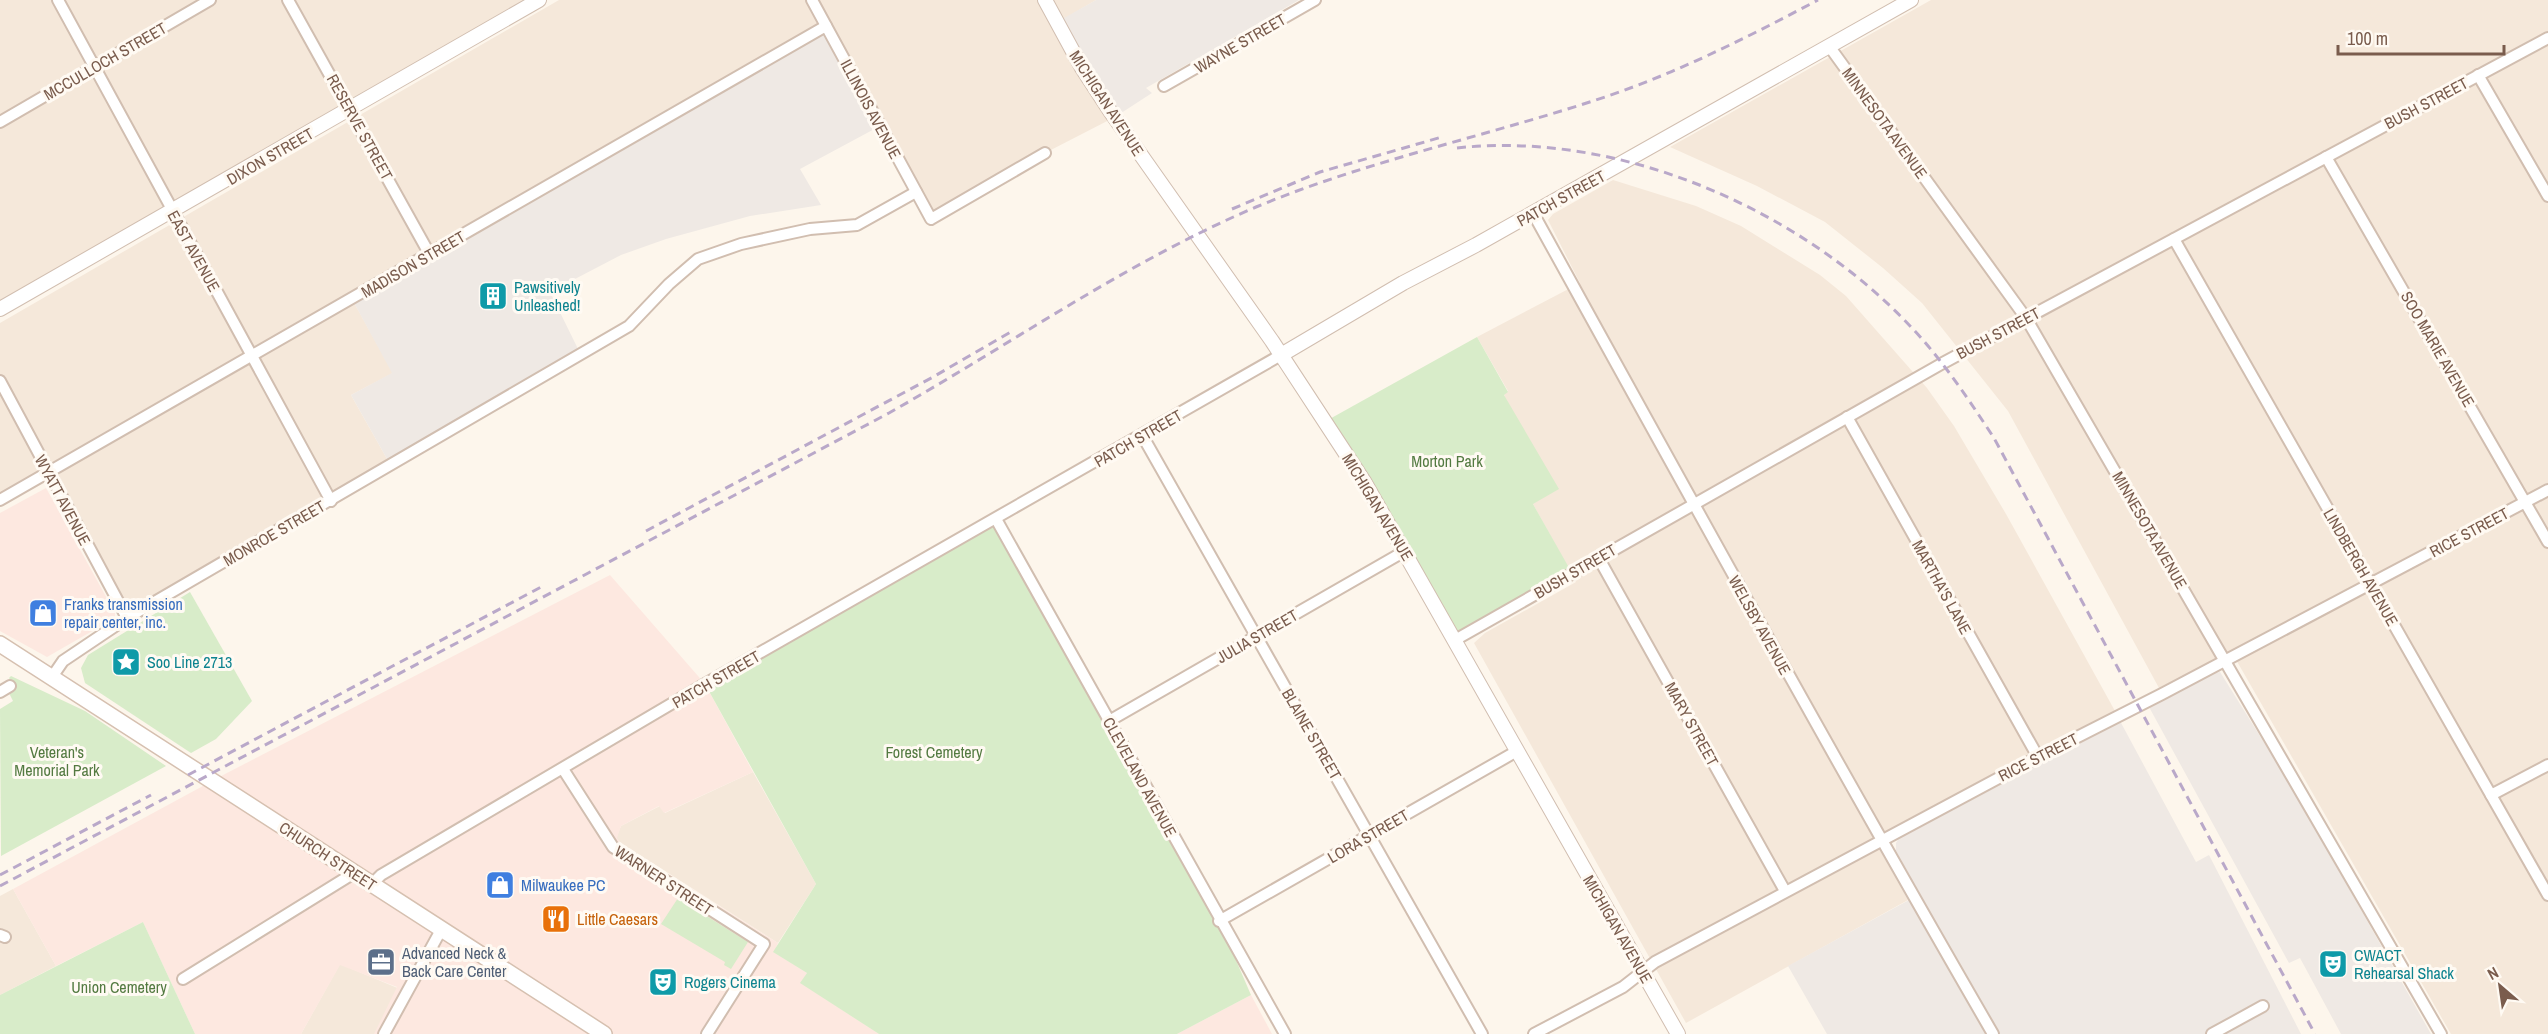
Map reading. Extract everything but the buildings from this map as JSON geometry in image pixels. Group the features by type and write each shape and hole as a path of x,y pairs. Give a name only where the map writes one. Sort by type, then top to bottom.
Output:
{"main road":[{"name":"CHURCH STREET","path":"0,644 604,1034"},
{"name":"CHURCH STREET","path":"0,652 52,677"}],"street":[{"name":"EAST AVENUE","path":"58,0 331,501"},
{"name":"MCCULLOCH STREET","path":"0,122 210,0"},
{"name":"RESERVE STREET","path":"288,0 430,255"},
{"name":"DIXON STREET","path":"0,309 351,110 539,0"},
{"name":"ILLINOIS AVENUE","path":"812,0 931,219 1045,153"},
{"name":"MICHIGAN AVENUE","path":"1045,0 1082,68 1110,111 1332,430 1405,551 1678,1034"},
{"name":"WAYNE STREET","path":"1164,86 1315,0"},
{"name":"PATCH STREET","path":"370,885 381,875 705,684 1403,284 1911,0"},
{"name":"MADISON STREET","path":"0,500 49,474 826,26"},
{"name":"BUSH STREET","path":"1455,639 2026,318 2548,38"},
{"name":"MINNESOTA AVENUE","path":"1829,46 2026,318 2441,1034"},
{"path":"2478,75 2548,196"},
{"name":"SOO MARIE AVENUE","path":"2326,157 2548,542"},
{"name":"MONROE STREET","path":"52,677 63,661 127,618 506,400 579,353 629,326 669,284 698,259 741,243 810,229 857,225 916,192"},
{"name":"WELSBY AVENUE","path":"1533,213 1693,505 1993,1034"},
{"name":"LINDBERGH AVENUE","path":"2174,239 2548,895"},
{"name":"WYATT AVENUE","path":"0,381 127,618"},
{"name":"MARTHA'S LANE","path":"1847,417 2038,757"},
{"name":"BLAINE STREET","path":"1142,435 1482,1034"},
{"name":"RICE STREET","path":"1534,1034 1623,987 1654,962 1785,891 2548,490"},
{"name":"CLEVELAND AVENUE","path":"996,519 1219,921 1285,1034"},
{"name":"JULIA STREET","path":"1109,721 1405,551"},
{"name":"MARY STREET","path":"1598,557 1785,891"},
{"name":"LORA STREET","path":"1219,921 1517,751"},
{"path":"2491,795 2548,765"},
{"name":"WARNER STREET","path":"563,769 613,847 764,945 707,1034"},
{"path":"183,979 354,873"},
{"path":"384,1034 441,930"},
{"path":"2212,1034 2263,1006"}],"shaded area":[{"path":"0,0 527,0 0,303"},
{"path":"559,0 1096,0 1057,23 1115,117 1045,153 931,219 826,26 352,299 393,373 351,395 391,466 127,618 49,474 0,497 0,323"},
{"path":"1096,0 1299,0 1146,88 1152,93 1115,117 1057,22"},
{"path":"1931,0 2548,0 2548,1034 2451,1034 2231,651 2159,688 2008,411 1922,303 1883,268 1825,222 1757,186 1670,147"},
{"path":"826,26 880,126 800,169 821,205 750,216 666,239 621,255 550,292 580,353 391,466 351,395 392,373 352,299"},
{"path":"1613,180 1696,206 1741,226 1820,275 1846,296 1927,388 1954,426 2006,514 2115,711 1873,838 1908,900 1686,1023 1474,643 1485,633 1576,582 1533,504 1504,394 1508,391 1477,337 1580,283 1548,220 1553,214"},
{"path":"46,488 115,613 115,618 47,657 0,631 0,513"},
{"path":"610,575 705,684 753,772 664,813 659,806 621,826 617,838 621,844 778,943 774,952 807,973 801,983 879,1034 374,1034 397,987 340,965 301,1034 195,1034 143,922 56,966 13,889 225,774"},
{"path":"2220,672 2290,784 2431,1034 2341,1034 2300,958 2289,963 2149,707"},
{"path":"2120,721 2196,862 2209,855 2301,1034 1827,1034 1788,966 1920,894 1896,851 1899,838"},
{"path":"753,772 816,884 778,943 616,838 621,826 660,806 665,813"},
{"path":"13,889 56,966 0,995 0,896"},
{"path":"340,964 407,992 384,1034 301,1034"},
{"path":"1251,995 1272,1034 1177,1034"}],"green space":[{"name":"Morton Park","path":"1477,337 1508,392 1504,395 1559,489 1533,504 1572,573 1455,640 1326,421"},
{"name":"Forest Cemetery","path":"996,519 1219,921 1251,995 1177,1034 879,1034 800,983 807,973 773,952 816,884 705,684"},
{"path":"190,592 252,701 216,739 191,753 85,683 81,668 88,655"},
{"name":"Veteran's Memorial Park","path":"11,676 85,711 166,766 1,856 0,709 13,701 9,693 16,689 9,678"},
{"path":"678,898 748,942 731,969 724,965 725,962 661,924"},
{"name":"Union Cemetery","path":"143,922 195,1034 0,1034 0,995"}],"railway":[{"path":"0,886 889,413 1115,278 1208,229 1256,207 1342,175 1564,110 1662,76 1767,27 1818,0"},
{"path":"1232,209 1320,172 1442,137"},
{"path":"1457,148 1519,146 1581,152 1644,166 1704,187 1763,214 1817,248 1868,286 1912,328 1966,395 1994,438 2315,1034"},
{"path":"646,531 933,377 1014,330"},
{"path":"188,775 543,586"},
{"path":"0,875 151,795"}],"place":[{"name":"Pawsitively Unleashed!","path":"493,296"},
{"name":"Franks transmission repair center, inc.","path":"43,613"},
{"name":"Soo Line 2713","path":"126,662"},
{"name":"Milwaukee PC","path":"500,885"},
{"name":"Little Caesars","path":"556,919"},
{"name":"Advanced Neck & Back Care Center","path":"381,962"},
{"name":"CWACT Rehearsal Shack","path":"2333,964"},
{"name":"Rogers Cinema","path":"663,982"}]}
